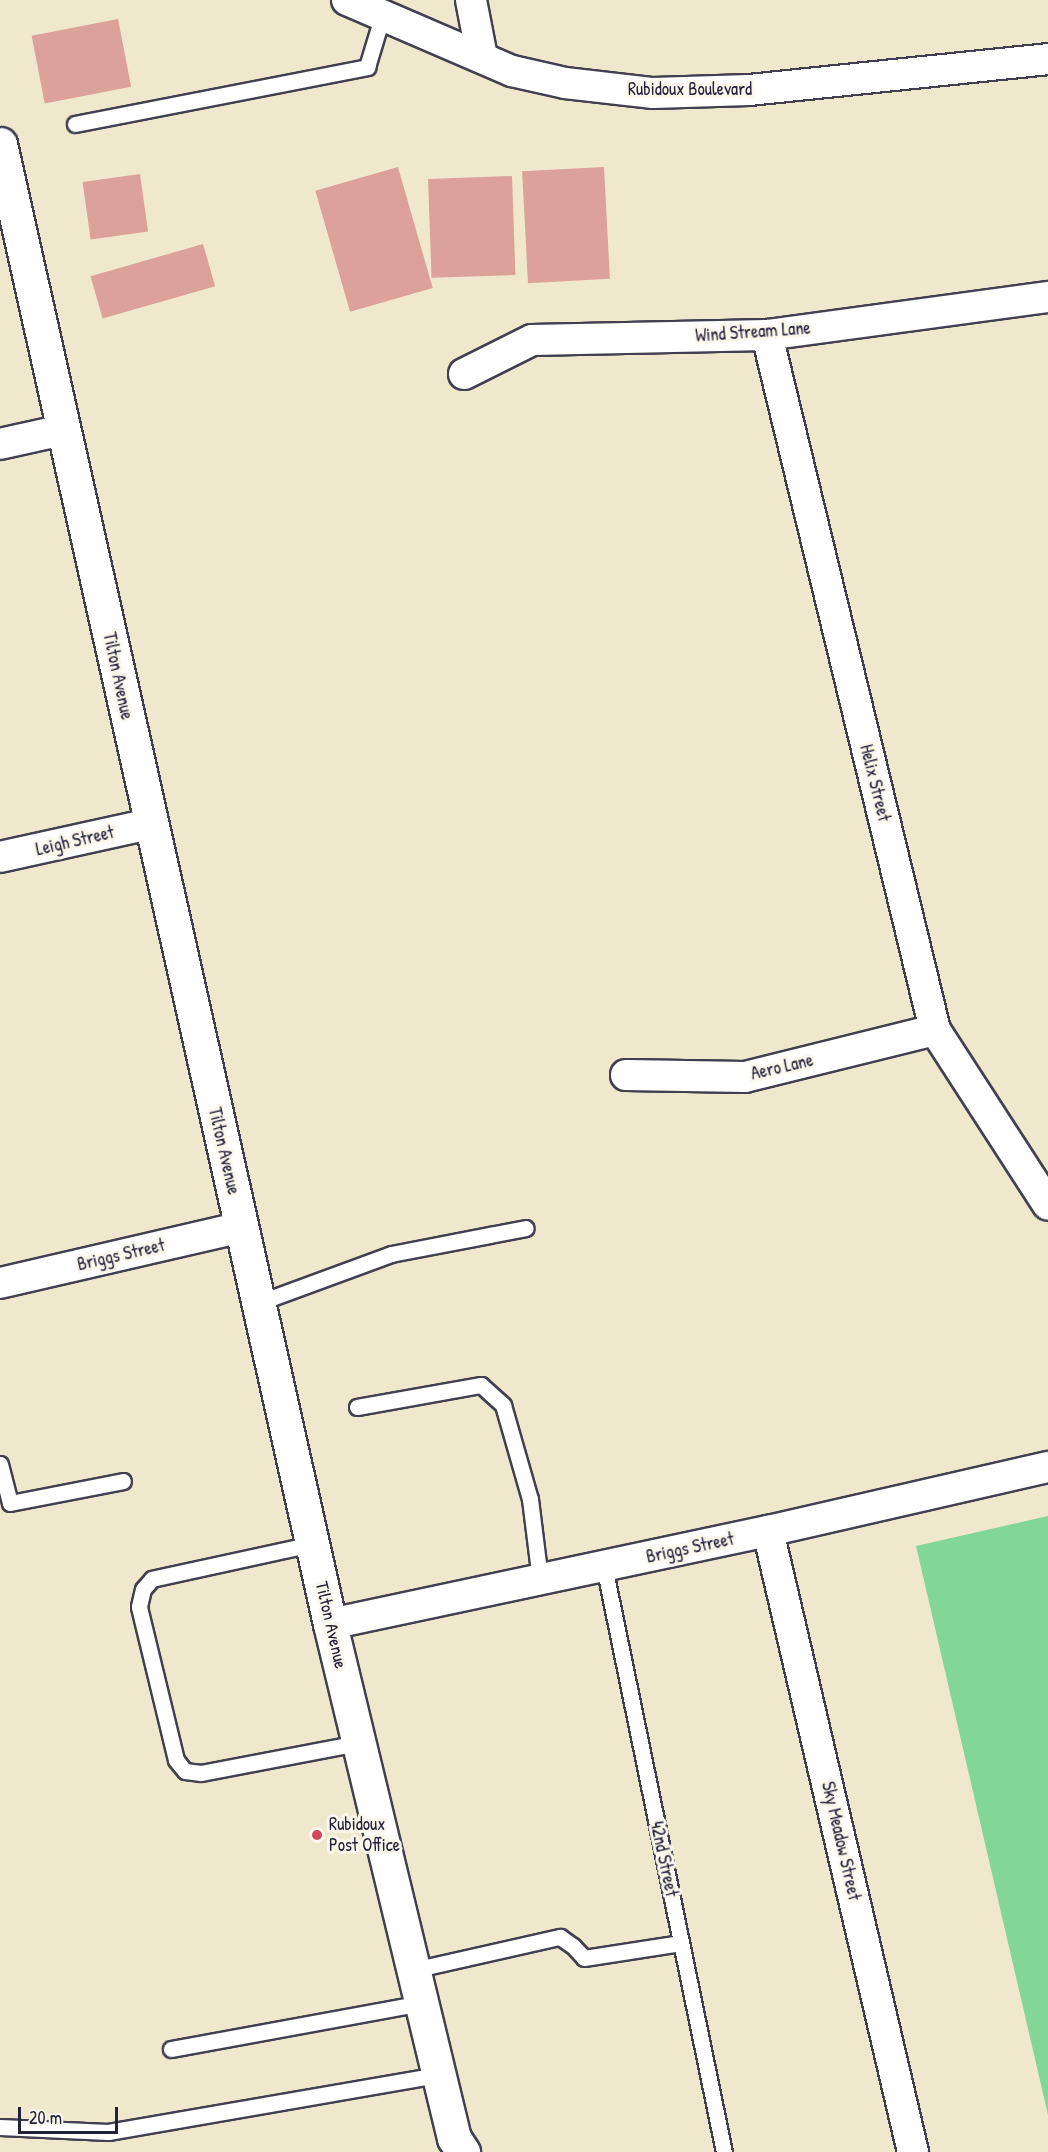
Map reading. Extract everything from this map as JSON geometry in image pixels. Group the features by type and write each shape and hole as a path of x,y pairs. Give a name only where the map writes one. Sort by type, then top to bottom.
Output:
{"street":[{"name":"Rubidoux Boulevard","path":"347,0 512,71 565,83 653,93 749,90 1048,59"},
{"path":"471,0 482,57"},
{"name":"Tilton Avenue","path":"0,144 330,1624 438,2075 454,2138 464,2152"},
{"name":"Wind Stream Lane","path":"464,374 532,340 767,334 1048,297"},
{"name":"Helix Street","path":"767,334 935,1030 1048,1205"},
{"path":"0,444 63,430"},
{"name":"Leigh Street","path":"0,857 150,824"},
{"name":"Aero Lane","path":"626,1075 745,1077 935,1030"},
{"name":"Briggs Street","path":"0,1283 242,1227"},
{"name":"Briggs Street","path":"330,1624 768,1531 1048,1467"},
{"name":"Sky Meadow Street","path":"768,1531 914,2152"}],"lane":[{"path":"75,124 367,67 383,14"},
{"path":"258,1303 391,1254 526,1228"},
{"path":"357,1407 481,1385 503,1405 530,1499 540,1579"},
{"path":"0,1464 10,1503 123,1481"},
{"path":"312,1544 152,1579 143,1589 139,1606 176,1760 184,1771 201,1773 359,1743"},
{"name":"42nd Street","path":"604,1566 724,2152"},
{"path":"413,1971 560,1937 584,1958 681,1943"},
{"path":"171,2049 421,2003"},
{"path":"0,2127 108,2132 438,2075"}],"green space":[{"path":"1048,1516 1048,2115 916,1546"}],"building":[{"path":"118,19 131,87 45,104 32,36"},
{"path":"398,167 433,288 350,312 315,191"},
{"path":"604,167 610,279 528,283 522,171"},
{"path":"140,174 148,231 91,240 83,182"},
{"path":"512,176 515,275 432,278 428,179"},
{"path":"203,244 215,286 103,319 91,276"}],"place":[{"name":"Rubidoux Post Office","path":"317,1835"}]}
